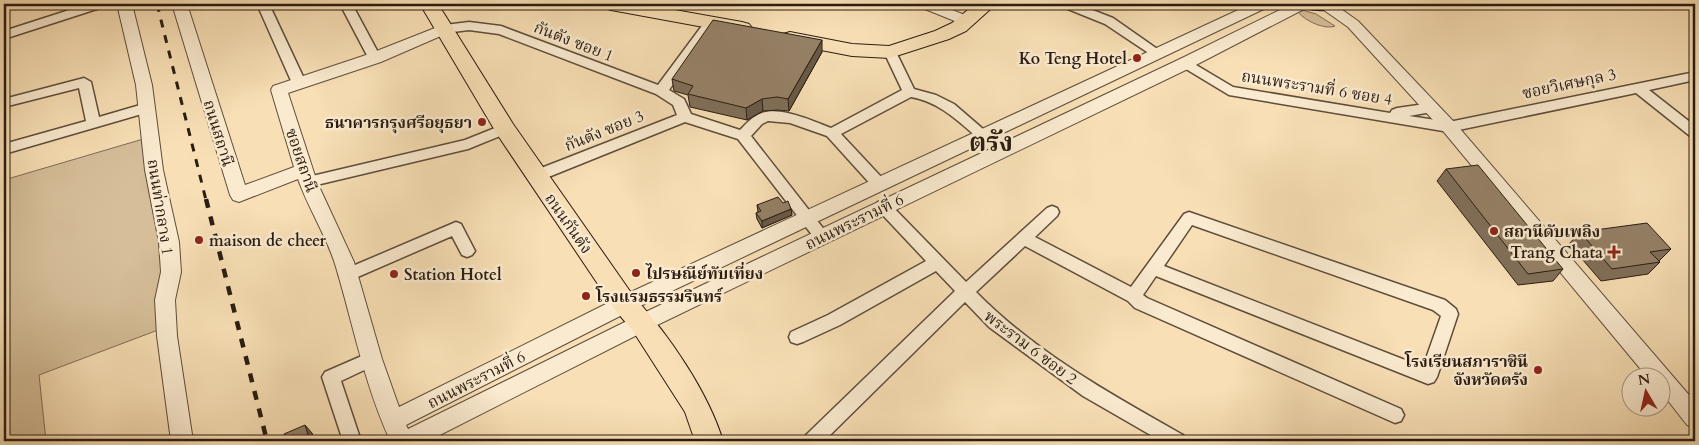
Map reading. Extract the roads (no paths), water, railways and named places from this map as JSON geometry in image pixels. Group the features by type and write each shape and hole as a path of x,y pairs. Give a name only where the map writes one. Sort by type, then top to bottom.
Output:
{"main road":[{"name":"ถนนกันตัง","path":"429,4 536,176 625,304 642,323 697,407 709,441"},
{"path":"611,4 852,50 890,52 942,35 967,21 986,4"}],"street":[{"path":"4,35 99,4"},
{"name":"ถนนท่ากลาง 1","path":"124,4 144,85 154,170 169,242 171,272 165,300 166,336 182,441"},
{"path":"262,4 299,83"},
{"path":"346,4 375,58"},
{"path":"926,4 967,21"},
{"path":"1067,4 1109,22 1157,53"},
{"name":"ถนนพระรามที่ 6","path":"397,431 625,304 1262,4"},
{"path":"1346,4 1353,24"},
{"path":"1688,4 1695,8"},
{"name":"ถนนสถานี","path":"184,5 239,195 306,176"},
{"path":"1314,5 1339,21 1353,24"},
{"path":"1314,5 1353,24 1432,108 1653,368"},
{"name":"ถนนพระรามที่ 6","path":"406,441 821,236 1186,63 1314,5"},
{"path":"661,91 710,22"},
{"name":"กันตัง ซอย 1","path":"445,29 469,26 500,30 661,91 679,102 685,117"},
{"name":"ซอยสถานี","path":"397,431 371,359 344,262 306,176 279,90 375,58 445,29"},
{"path":"890,52 909,92"},
{"name":"ถนนพระรามที่ 6 ซอย 4","path":"1186,63 1229,91 1449,127"},
{"name":"ซอยวิเศษกุล 3","path":"1449,127 1695,76"},
{"path":"4,103 84,82 93,123"},
{"path":"1638,87 1695,133"},
{"path":"832,133 909,92 925,94 942,101 983,135"},
{"path":"4,149 147,108"},
{"path":"1383,115 1432,108"},
{"path":"743,136 757,121 766,116 792,118 832,133 873,187 884,206"},
{"path":"685,117 743,136 821,236"},
{"name":"กันตัง ซอย 3","path":"536,176 685,117"},
{"path":"306,176 468,144 505,129"},
{"name":"พระราม 6 ซอย 2","path":"884,206 964,292 995,322 1089,391 1177,441"},
{"path":"813,441 964,292 1052,212"},
{"path":"1134,296 1189,218 1439,305 1450,314 1428,377 1154,269"},
{"path":"348,274 456,228 467,251"},
{"path":"1024,238 1134,296 1141,303 1395,416"},
{"path":"798,337 834,320 936,262"},
{"path":"352,441 331,377 371,359"},
{"path":"1672,391 1695,418"}],"railway":[{"path":"157,4 206,200"},
{"path":"206,199 267,441"}],"place":[{"name":"Ko Teng Hotel","path":"1137,58"},
{"name":"ธนาคารกรุงศรีอยุธยา","path":"482,122"},
{"name":"สถานีดับเพลิง","path":"1494,231"},
{"name":"maison de cheer","path":"199,240"},
{"name":"Trang Chata","path":"1614,252"},
{"name":"ไปรษณีย์ทับเที่ยง","path":"636,273"},
{"name":"Station Hotel","path":"394,274"},
{"name":"โรงแรมธรรมรินทร์","path":"586,296"},
{"name":"โรงเรียนสภาราชินี จังหวัดตรัง","path":"1538,370"}],"district":[{"name":"ตรัง","path":"991,142"}]}
